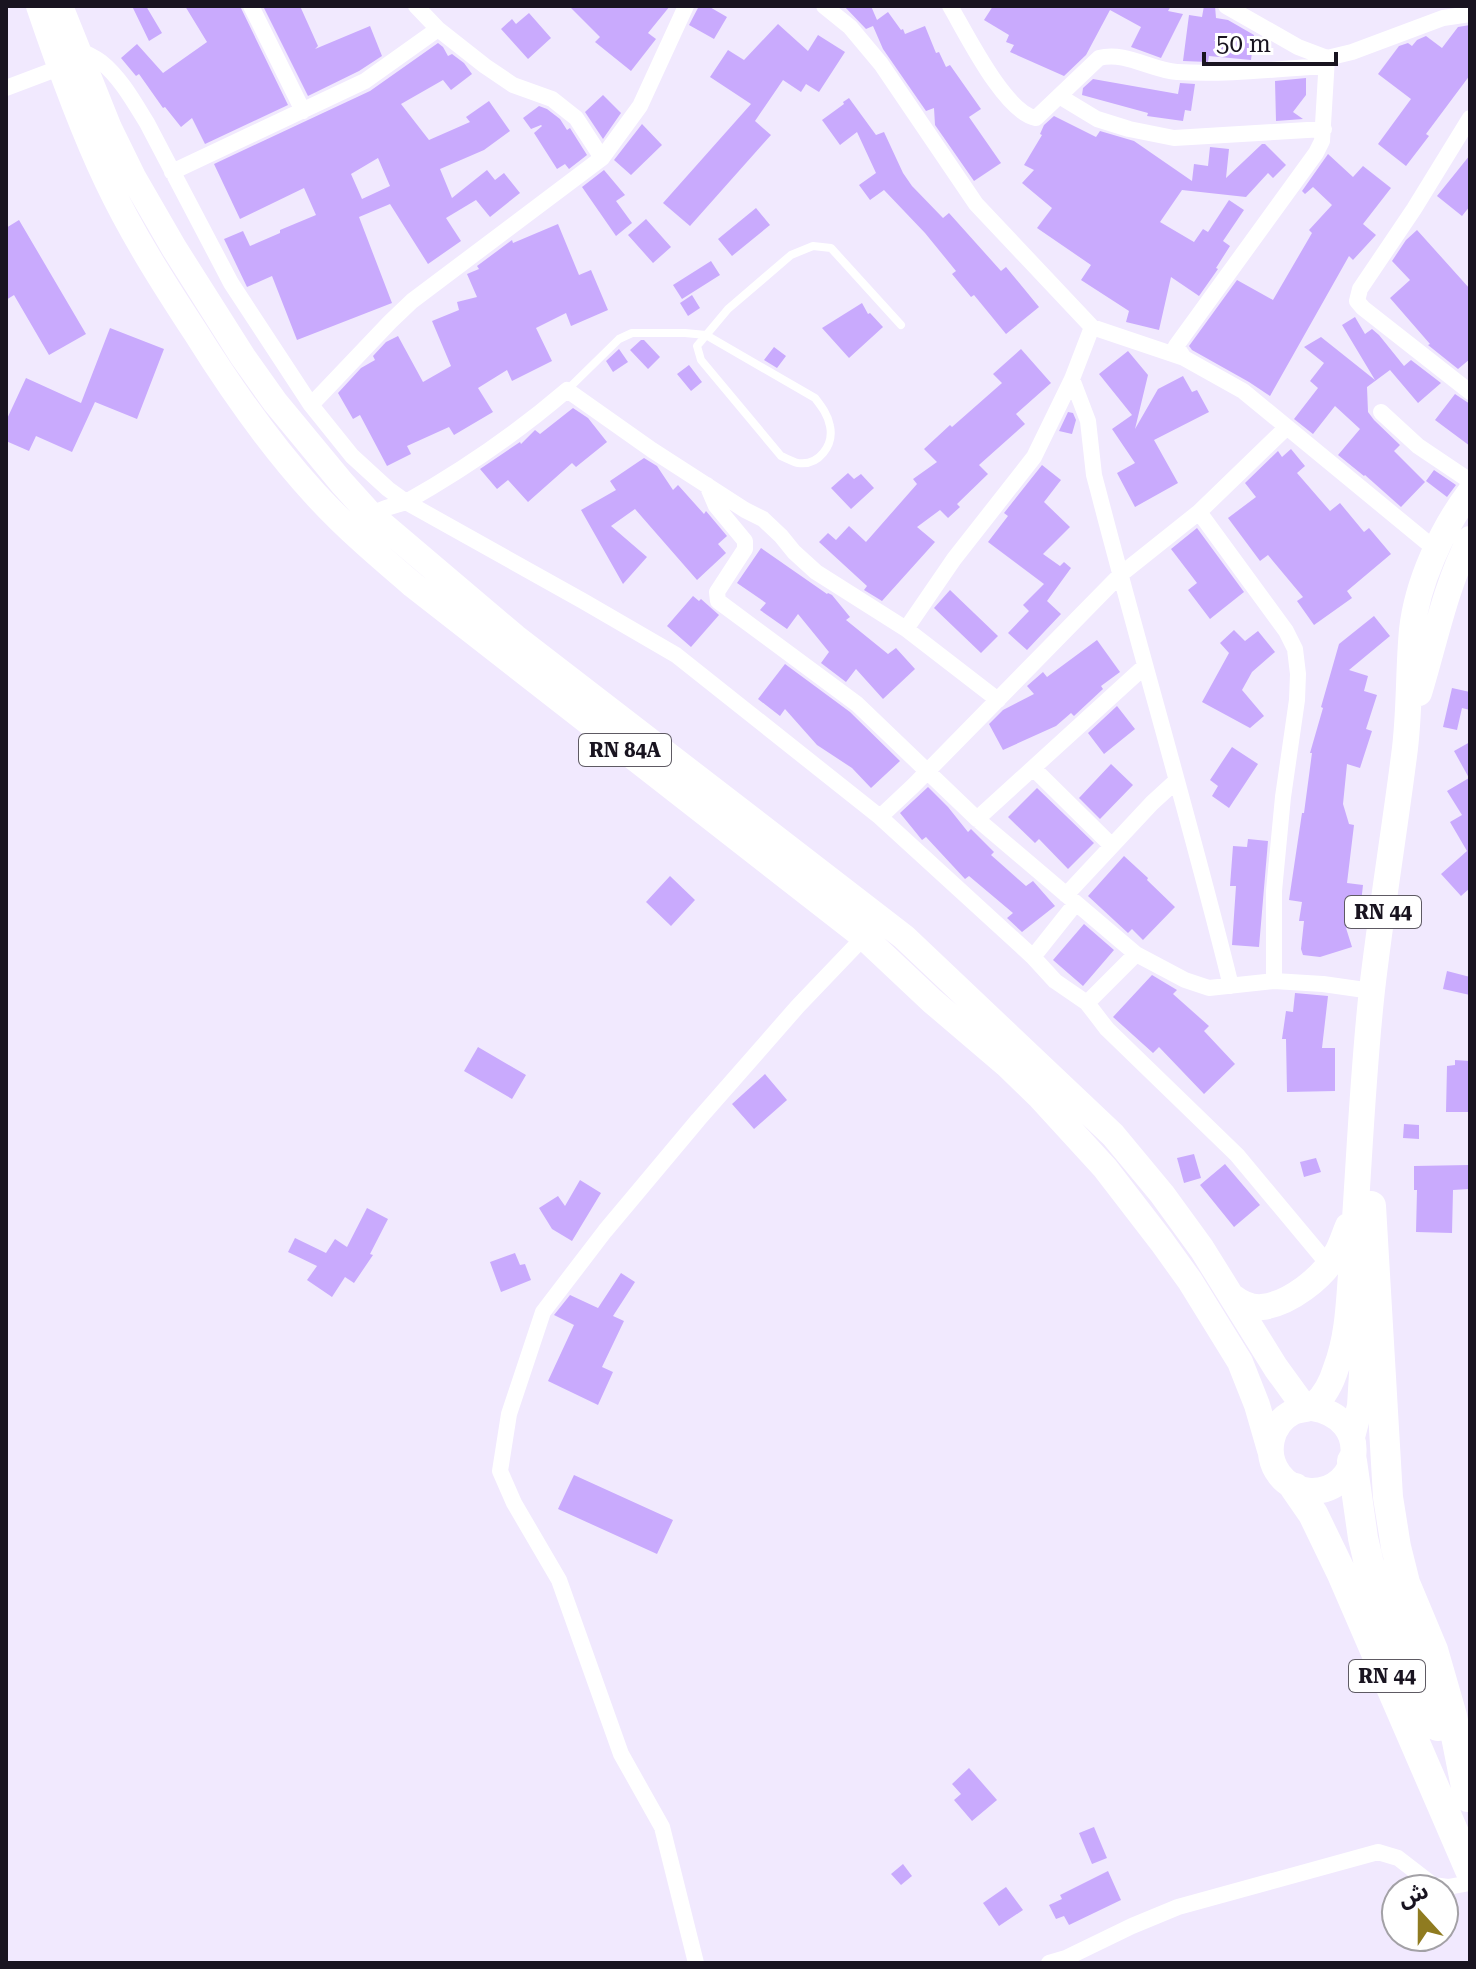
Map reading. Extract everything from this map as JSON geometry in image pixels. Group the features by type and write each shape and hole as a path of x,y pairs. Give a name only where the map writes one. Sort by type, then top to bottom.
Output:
{"highway":[{"path":"1364,1207 1388,1497 1396,1547 1405,1583 1433,1650 1469,1799"},
{"name":"RN 44","path":"1352,1449 1369,1564 1469,1799"},
{"name":"RN 44","path":"1295,1488 1313,1514 1348,1586 1470,1870"}],"main road":[{"name":"RN 84A","path":"39,6 109,128 133,177 210,306 359,520 413,585 864,937 1040,1097 1105,1168 1190,1281 1240,1362 1270,1450"},
{"name":"RN 84A","path":"60,6 68,58"},
{"name":"RN 44","path":"1352,1449 1360,1406 1363,1094 1372,991 1408,731 1412,628 1435,549 1453,514 1470,492"},
{"name":"RN 84A","path":"359,520 904,937 1113,1135 1202,1249 1276,1368 1309,1408"},
{"name":"RN 44","path":"1408,731 1443,607 1470,539"},
{"name":"RN 44","path":"1309,1408 1326,1390 1343,1346 1364,1207"},
{"path":"1233,1297 1251,1307 1261,1307 1299,1293 1336,1256 1364,1207"},
{"path":"1309,1408 1325,1410 1347,1425 1352,1449 1348,1471 1340,1481 1318,1491 1295,1488 1285,1481 1272,1462 1270,1450 1272,1438 1284,1418 1309,1408"}],"street":[{"path":"251,6 303,111"},
{"path":"416,6 438,29 513,85 552,99 576,118 602,158"},
{"path":"311,405 412,301 602,158 640,106 686,6"},
{"path":"824,6 850,27 881,64 976,204 1092,327 1184,358 1243,391 1435,549"},
{"path":"950,6 1003,95 1029,117 1036,118 1099,58 1110,55 1172,72 1222,74 1326,62 1443,18 1470,14"},
{"path":"1226,6 1326,62"},
{"path":"172,172 365,81 438,29"},
{"path":"6,88 68,58 99,60 115,76 147,123 231,283 311,405 352,456 406,502 676,655 880,817 1033,957 1055,981 1087,1003 1107,1029 1237,1155 1328,1264"},
{"path":"1184,358 1176,346 1322,141 1326,62"},
{"path":"1059,96 1097,119 1174,138 1324,129"},
{"path":"1470,118 1360,289 1357,301 1470,392"},
{"path":"906,629 954,559 1034,457 1072,379 1092,327"},
{"path":"1072,379 1088,421 1094,475 1231,986"},
{"path":"359,520 406,502 430,488 536,417 567,390 652,450 763,519 816,572 906,629 998,700"},
{"path":"1381,412 1418,446 1470,481"},
{"path":"880,817 1120,575 1199,512 1287,427"},
{"path":"707,485 716,506 745,541 745,549 717,592 718,601 857,704 977,819 1136,954 1185,980 1209,988 1274,981 1372,991"},
{"path":"1199,512 1286,631 1295,649 1297,700 1274,891 1274,981"},
{"path":"977,819 1145,666"},
{"path":"1033,768 1112,846"},
{"path":"1033,957 1071,899 1112,846 1176,781"},
{"path":"696,1963 662,1827 621,1754 559,1580 514,1503 500,1471 509,1414 543,1312 605,1231 698,1120 798,1006 864,937"},
{"path":"1087,1003 1136,954"},
{"path":"1049,1963 1178,1907 1378,1852 1398,1858 1433,1885 1448,1887 1470,1883"}],"lane":[{"path":"567,390 619,339 632,333 706,335 815,398 824,409 831,428 827,449 815,460 799,463 781,456 701,360 697,346 706,335 728,309 791,255 813,246 831,248 901,325"}],"building":[{"path":"132,6 146,6 162,33 149,41"},
{"path":"185,6 240,6 288,105 205,144 192,118 181,127 139,74 136,76 121,58 137,44 163,73 207,42"},
{"path":"263,6 300,6 318,46 315,49 370,26 382,56 308,96"},
{"path":"569,6 670,6 648,33 656,39 631,71 595,42 600,37"},
{"path":"699,6 708,6 727,17 714,39 689,25"},
{"path":"844,6 871,6 877,20 888,12 905,34 925,26 936,53 939,52 946,67 950,65 981,109 969,117 1001,163 974,181 935,125 934,108 926,111 883,49 873,26 866,29"},
{"path":"993,6 1171,6 1168,11 1183,14 1161,58 1131,47 1141,27 1110,10 1086,55 1064,76 1010,52 1014,45 1006,42 1009,35 984,20"},
{"path":"1204,6 1215,6 1216,18 1228,20 1254,35 1251,60 1209,56 1208,62 1183,61 1189,15 1202,17"},
{"path":"529,13 551,38 528,59 501,29 512,19 516,24"},
{"path":"778,24 808,51 818,35 845,52 819,92 806,84 801,92 783,80 755,121 771,135 690,226 663,203 751,104 710,77 728,50 744,60"},
{"path":"1470,25 1470,75 1406,166 1378,144 1411,99 1378,74 1399,46 1408,43 1412,46 1426,36 1442,48 1458,27"},
{"path":"438,43 448,56 452,54 464,63 472,74 451,90 443,80 401,104 429,140 470,122 466,117 489,101 510,131 484,150 440,169 452,198 487,170 495,180 504,173 520,193 490,217 476,200 446,218 461,241 428,264 390,204 359,217 392,303 297,340 272,276 247,287 224,239 243,231 250,246 316,215 304,188 240,219 214,164 370,91","holes":["378,158 390,186 362,199 351,174"]},
{"path":"1306,78 1306,95 1293,112 1303,119 1276,121 1275,81"},
{"path":"1093,79 1178,94 1180,83 1195,84 1191,111 1185,110 1183,121 1147,116 1148,113 1082,95 1083,88"},
{"path":"603,95 621,113 603,139 585,112"},
{"path":"849,98 876,135 884,132 912,186 943,218 949,213 1001,271 1006,267 1039,307 1006,334 952,274 956,271 925,233 884,190 870,200 859,185 876,173 857,132 840,145 822,120"},
{"path":"539,106 560,119 567,130 570,128 587,155 569,169 565,164 557,169 534,133 542,126 531,129 523,118"},
{"path":"1054,116 1096,137 1100,131 1134,141 1192,181 1194,164 1208,166 1210,147 1229,149 1226,178 1262,144 1286,165 1273,178 1268,173 1246,197 1182,190 1160,222 1194,242 1203,229 1208,232 1229,200 1244,210 1223,241 1230,246 1218,269 1199,296 1171,277 1159,330 1126,322 1129,311 1081,280 1091,265 1037,228 1052,208 1022,183 1034,170 1024,165 1042,135 1044,125"},
{"path":"642,124 662,145 631,175 614,160"},
{"path":"1328,154 1353,177 1363,166 1391,188 1363,224 1376,235 1353,260 1349,256 1270,396 1189,346 1237,280 1273,300 1312,233 1309,230 1332,205 1313,187 1305,194 1302,191"},
{"path":"1470,155 1470,206 1462,216 1437,196"},
{"path":"604,170 625,195 616,201 632,223 616,236 582,187"},
{"path":"756,208 770,225 732,256 718,239"},
{"path":"646,219 671,247 653,263 628,235"},
{"path":"19,220 86,334 49,355 14,295 6,300 6,228"},
{"path":"558,224 579,275 591,270 608,310 571,326 566,313 536,328 552,361 512,381 507,370 478,388 493,412 454,435 449,427 407,446 411,454 387,466 360,415 353,419 338,393 361,368 375,360 373,356 386,342 398,336 423,382 451,366 432,321 459,310 457,302 477,297 467,274 479,269 477,266 512,240 513,243"},
{"path":"1417,230 1470,289 1470,359 1458,369 1428,345 1390,298 1410,280 1392,261"},
{"path":"711,261 720,275 682,299 673,285"},
{"path":"692,295 700,308 688,316 680,303"},
{"path":"862,303 868,314 883,327 849,358 822,328"},
{"path":"1355,317 1365,334 1372,329 1404,366 1411,360 1441,383 1418,403 1390,370 1367,387 1368,412 1400,445 1394,451 1425,482 1401,507 1338,455 1360,429 1335,406 1313,434 1294,419 1318,388 1310,381 1324,363 1304,347 1321,337 1375,380 1342,325"},
{"path":"110,328 164,349 137,419 95,402 72,452 36,436 29,451 6,441 6,421 26,378 81,403"},
{"path":"641,340 660,357 648,369 630,350"},
{"path":"774,347 786,356 777,368 764,360"},
{"path":"619,349 628,362 613,372 606,361"},
{"path":"1021,349 1051,383 1016,414 1025,424 979,465 988,474 957,504 960,507 948,518 940,510 917,527 935,542 882,601 864,590 867,586 819,542 828,533 836,540 849,526 866,542 917,484 913,479 937,462 924,449 1002,383 993,374"},
{"path":"1128,351 1148,375 1135,429 1158,389 1183,376 1192,392 1197,390 1209,412 1154,440 1178,483 1135,507 1117,473 1135,463 1112,429 1132,415 1099,374"},
{"path":"689,365 702,382 691,391 677,374"},
{"path":"1455,394 1470,404 1470,446 1435,420"},
{"path":"573,408 588,418 607,442 576,467 572,463 528,502 508,480 497,489 480,469 521,444 535,430 540,434"},
{"path":"1068,412 1073,413 1076,420 1072,434 1059,431"},
{"path":"1291,449 1305,466 1297,473 1330,511 1340,503 1364,532 1369,528 1391,554 1347,591 1352,598 1314,625 1297,601 1303,597 1268,555 1260,561 1228,518 1256,497 1245,483 1278,451 1282,457"},
{"path":"644,458 657,466 673,490 678,485 704,514 706,511 727,536 718,544 726,553 697,580 635,509 611,526 647,557 623,584 581,510 616,490 610,481"},
{"path":"1042,465 1061,480 1044,502 1070,527 1043,554 1060,566 1064,562 1071,568 1047,601 1061,614 1027,650 1008,633 1029,611 1023,605 1044,584 988,542 1008,516 1004,513"},
{"path":"1434,470 1456,485 1447,497 1426,481"},
{"path":"848,473 854,479 861,474 874,488 851,509 831,488"},
{"path":"1197,528 1244,592 1210,619 1188,590 1197,583 1171,549"},
{"path":"761,548 832,595 850,617 846,620 888,654 896,648 915,669 883,699 856,669 846,682 821,663 829,652 798,614 787,629 760,610 766,603 737,583"},
{"path":"950,590 998,636 981,653 934,608"},
{"path":"693,596 719,615 691,647 667,626"},
{"path":"1374,616 1390,636 1349,670 1368,676 1364,691 1377,695 1366,729 1372,731 1360,768 1347,764 1343,804 1349,824 1354,825 1347,883 1363,885 1358,929 1346,928 1352,947 1320,957 1303,955 1304,921 1299,921 1302,902 1289,900 1304,813 1310,753 1339,644"},
{"path":"1234,630 1245,641 1258,631 1275,652 1252,672 1242,690 1264,716 1250,728 1202,702 1229,653 1220,643"},
{"path":"1097,640 1120,672 1101,686 1103,689 1074,716 1071,713 1056,726 1003,750 989,724 1003,710 1034,694 1027,686 1043,672 1047,677"},
{"path":"785,664 850,712 900,761 871,788 852,768 817,745 785,709 780,716 758,699"},
{"path":"1452,688 1470,692 1470,710 1462,708 1457,730 1443,727"},
{"path":"1117,706 1135,729 1104,754 1088,733"},
{"path":"1470,742 1470,888 1461,896 1441,874 1467,851 1450,822 1462,815 1447,791 1469,778 1454,751"},
{"path":"1232,747 1258,764 1229,808 1212,796 1218,786 1210,780"},
{"path":"1111,764 1133,785 1100,819 1079,798"},
{"path":"928,787 968,832 971,829 994,852 991,855 1026,886 1033,881 1055,906 1022,932 1007,918 1013,913 969,876 965,879 926,837 922,840 900,813"},
{"path":"1037,788 1094,843 1068,869 1039,839 1035,843 1008,817"},
{"path":"1248,839 1268,841 1259,947 1232,945 1236,886 1230,886 1233,846 1247,847"},
{"path":"1124,856 1175,907 1143,940 1132,929 1128,933 1088,896"},
{"path":"670,876 695,900 671,926 646,902"},
{"path":"1084,924 1114,950 1083,986 1053,960"},
{"path":"1447,971 1470,977 1470,995 1443,989"},
{"path":"1152,975 1177,990 1173,994 1209,1026 1204,1031 1235,1064 1204,1094 1159,1047 1153,1053 1113,1017"},
{"path":"1295,993 1328,996 1322,1048 1335,1048 1335,1091 1287,1092 1286,1039 1282,1039 1286,1011 1293,1012"},
{"path":"478,1047 526,1075 512,1099 464,1071"},
{"path":"1455,1060 1470,1061 1470,1112 1446,1112 1447,1066 1455,1065"},
{"path":"765,1074 787,1100 754,1129 732,1104"},
{"path":"1404,1124 1419,1125 1419,1139 1403,1138"},
{"path":"1194,1154 1201,1178 1184,1183 1177,1158"},
{"path":"1316,1158 1321,1172 1304,1177 1300,1162"},
{"path":"1225,1164 1260,1205 1234,1227 1200,1185"},
{"path":"1469,1165 1469,1189 1453,1190 1452,1233 1416,1232 1414,1166"},
{"path":"580,1180 601,1193 572,1241 552,1229 539,1208 558,1196 565,1206"},
{"path":"367,1208 388,1219 370,1254 373,1255 354,1283 345,1277 332,1297 307,1280 317,1266 288,1252 295,1238 326,1253 335,1239 347,1247"},
{"path":"515,1253 520,1265 525,1264 531,1280 501,1292 490,1262"},
{"path":"621,1273 635,1282 613,1316 624,1321 602,1367 613,1372 598,1405 548,1381 574,1325 554,1315 570,1295 598,1308"},
{"path":"574,1475 673,1520 657,1554 558,1509"},
{"path":"969,1768 997,1800 972,1821 954,1800 961,1794 952,1784"},
{"path":"1094,1827 1107,1858 1092,1864 1079,1833"},
{"path":"903,1864 912,1876 901,1885 891,1874"},
{"path":"1108,1871 1121,1900 1069,1925 1064,1916 1056,1919 1049,1905 1062,1899 1060,1895"},
{"path":"1006,1887 1023,1910 999,1926 983,1903"}]}
